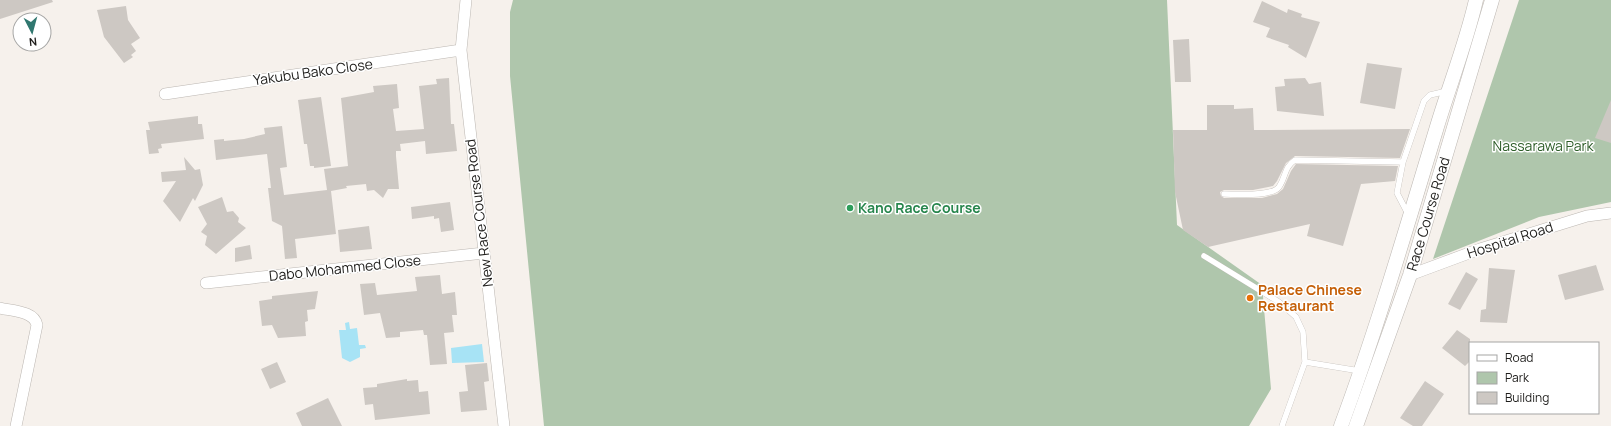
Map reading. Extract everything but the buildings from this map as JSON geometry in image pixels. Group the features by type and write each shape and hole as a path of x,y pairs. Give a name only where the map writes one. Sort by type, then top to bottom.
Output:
{"street":[{"name":"New Race Course Road","path":"466,0 460,50 504,426"},
{"name":"Race Course Road","path":"1341,426 1410,217 1447,91 1470,28 1476,0"},
{"name":"Race Course Road","path":"1356,426 1410,274 1492,0"},
{"name":"Yakubu Bako Close","path":"165,94 460,50"},
{"name":"Hospital Road","path":"1410,274 1488,247 1586,216 1611,213"},
{"name":"Dabo Mohammed Close","path":"206,283 484,253"},
{"path":"0,308 31,315 36,319 37,325 16,426"}],"lane":[{"path":"1410,217 1397,193 1403,162 1424,101 1430,95 1447,91"},
{"path":"1224,194 1270,193 1279,187 1285,171 1290,163 1295,160 1403,162"},
{"path":"1204,256 1279,302 1296,317 1303,332 1305,362 1282,426"},
{"path":"1305,362 1360,371"}],"green space":[{"name":"Kano Race Course","path":"513,0 1167,0 1177,225 1262,285 1271,389 1249,426 544,426 510,76 510,12"},
{"name":"Nassarawa Park","path":"1519,0 1611,0 1611,202 1539,217 1433,259"}],"water":[{"path":"349,322 350,329 357,328 359,345 365,345 366,348 360,349 360,357 350,362 342,358 339,330 346,330 345,323"},
{"path":"482,344 484,362 452,363 451,348"}],"place":[{"name":"Kano Race Course","path":"850,208"},
{"name":"Palace Chinese Restaurant","path":"1250,298"}]}
